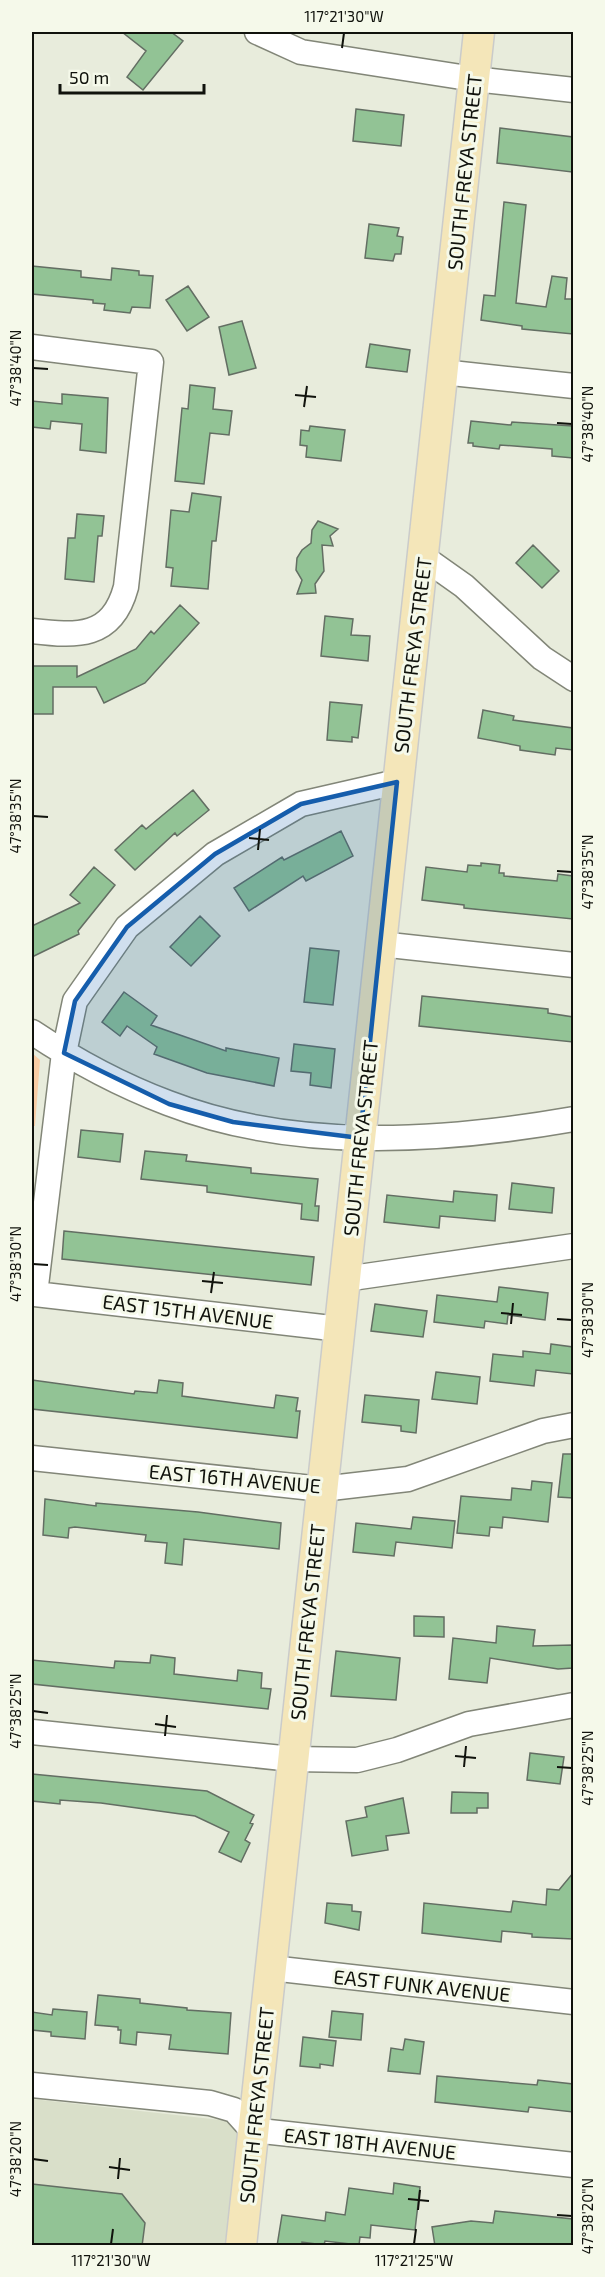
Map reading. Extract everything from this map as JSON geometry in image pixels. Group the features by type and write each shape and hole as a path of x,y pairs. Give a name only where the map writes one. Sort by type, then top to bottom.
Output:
{"main road":[{"name":"SOUTH FREYA STREET","path":"241,2246 479,32"}],"street":[{"path":"257,32 301,52 474,79 573,90"},
{"path":"32,347 151,362 126,586 121,607 100,628 73,636 32,631"},
{"path":"442,372 573,386"},
{"path":"423,557 465,586 542,658 573,679"},
{"path":"64,1053 75,1001 127,927 215,854 301,804 397,782"},
{"path":"380,944 573,965"},
{"path":"32,1032 64,1053 169,1104 212,1116 290,1132 360,1138 458,1135 573,1119"},
{"name":"EAST 15TH AVENUE","path":"64,1053 35,1294 340,1329"},
{"path":"345,1279 573,1246"},
{"name":"EAST 16TH AVENUE","path":"32,1458 322,1489 408,1479 543,1431 573,1425"},
{"path":"32,1732 292,1759 357,1760 398,1750 469,1724 573,1705"},
{"name":"EAST FUNK AVENUE","path":"271,1968 573,2002"},
{"path":"32,2085 210,2103 234,2110 252,2130"},
{"name":"EAST 18TH AVENUE","path":"252,2130 573,2165"}],"highlighted area":[{"path":"397,782 360,1138 233,1122 169,1104 64,1053 75,1001 127,927 215,854 301,804"}],"shaded area":[{"path":"32,1053 40,1060 35,1126 32,1126"},
{"path":"32,2099 239,2122 225,2245 32,2246"}],"building":[{"path":"122,32 171,32 183,41 143,90 127,77 146,51"},
{"path":"356,109 404,115 401,146 353,141"},
{"path":"500,128 573,137 572,172 497,163"},
{"path":"504,202 526,205 516,303 546,307 552,276 567,278 565,299 573,299 573,334 522,329 522,326 481,320 484,295 495,296"},
{"path":"369,224 399,228 397,236 403,237 401,254 395,254 393,261 365,258"},
{"path":"32,266 81,271 81,277 111,280 112,268 139,271 139,275 153,276 150,308 132,307 130,313 104,310 105,304 93,303 93,300 32,294"},
{"path":"188,286 209,317 187,331 166,300"},
{"path":"242,321 256,368 229,375 219,327"},
{"path":"370,344 410,350 407,372 366,367"},
{"path":"190,385 215,388 213,409 232,411 229,435 210,433 204,484 175,481 182,408 188,409"},
{"path":"62,394 108,398 106,453 80,450 82,424 51,421 50,429 32,427 32,401 62,404"},
{"path":"471,421 511,425 512,422 573,426 573,458 552,456 552,449 500,445 499,449 473,446 473,443 468,443"},
{"path":"310,426 345,430 341,461 306,457 307,446 300,445 301,430 309,431"},
{"path":"192,493 221,497 216,541 212,541 208,589 171,586 173,568 166,567 171,510 189,512"},
{"path":"77,514 104,516 102,536 98,536 94,582 65,579 68,538 75,538"},
{"path":"318,521 338,529 330,536 333,546 322,545 324,571 315,584 316,593 297,594 302,580 296,570 297,558 302,550 311,543 312,530"},
{"path":"533,545 559,571 542,588 516,563"},
{"path":"180,605 199,623 145,683 104,703 96,687 53,687 53,714 32,714 32,666 77,666 77,677 136,649 151,631 154,634"},
{"path":"325,616 353,619 351,635 370,636 368,661 321,656"},
{"path":"330,702 362,705 358,738 352,737 352,742 327,740"},
{"path":"483,710 514,716 513,720 573,728 573,750 556,748 555,755 520,750 520,746 478,738"},
{"path":"193,790 209,810 177,836 175,833 135,870 115,850 142,825 146,829"},
{"path":"341,831 353,856 306,881 303,876 249,911 234,888 282,857 284,860"},
{"path":"481,863 500,865 499,873 504,873 504,876 557,881 558,874 573,876 573,919 464,908 464,905 422,900 426,867 467,872 468,865 481,866"},
{"path":"94,867 115,885 78,931 79,934 32,957 32,926 80,903 70,895"},
{"path":"200,916 220,936 191,966 170,947"},
{"path":"310,948 339,951 333,1005 304,1002"},
{"path":"124,992 157,1016 151,1025 226,1051 226,1048 279,1058 274,1086 207,1073 154,1054 157,1047 127,1026 120,1036 102,1022"},
{"path":"422,996 548,1009 548,1013 573,1017 573,1042 419,1026"},
{"path":"294,1044 335,1049 331,1088 310,1085 311,1073 291,1071"},
{"path":"81,1130 123,1134 120,1162 78,1157"},
{"path":"145,1151 187,1155 186,1161 251,1168 251,1173 318,1179 315,1206 319,1206 318,1221 301,1219 302,1204 207,1192 207,1186 141,1179"},
{"path":"512,1183 554,1188 552,1213 509,1209"},
{"path":"454,1191 497,1195 495,1221 440,1216 439,1228 384,1222 387,1195 453,1202"},
{"path":"64,1231 314,1257 311,1285 62,1259"},
{"path":"499,1287 548,1293 545,1320 508,1315 507,1324 485,1321 484,1328 434,1322 437,1295 497,1302"},
{"path":"375,1304 427,1311 423,1337 371,1331"},
{"path":"551,1344 573,1347 573,1374 536,1370 534,1386 490,1381 493,1354 523,1357 523,1351 550,1354"},
{"path":"436,1372 480,1377 477,1404 432,1399"},
{"path":"32,1380 134,1394 135,1391 157,1393 159,1380 183,1383 182,1396 274,1408 276,1395 298,1398 296,1411 300,1411 297,1438 32,1409"},
{"path":"365,1395 419,1400 416,1433 401,1431 401,1426 362,1422"},
{"path":"563,1454 573,1454 573,1498 558,1497"},
{"path":"532,1481 552,1483 548,1522 503,1517 502,1528 490,1527 489,1536 457,1533 461,1496 511,1500 512,1488 531,1490"},
{"path":"45,1499 96,1506 96,1503 198,1512 281,1523 279,1549 184,1539 182,1565 165,1563 167,1543 145,1541 146,1535 75,1527 69,1528 68,1538 43,1535"},
{"path":"413,1517 455,1521 452,1548 396,1542 394,1556 353,1552 356,1523 411,1529"},
{"path":"414,1616 444,1617 444,1637 414,1636"},
{"path":"497,1626 535,1630 533,1646 573,1645 573,1668 558,1669 490,1658 487,1683 449,1679 453,1638 496,1643"},
{"path":"336,1651 400,1658 396,1700 331,1696"},
{"path":"151,1655 175,1658 174,1674 237,1681 238,1670 262,1673 261,1688 271,1689 268,1709 32,1684 32,1660 114,1668 115,1661 150,1663"},
{"path":"530,1753 564,1757 560,1784 527,1780"},
{"path":"32,1774 207,1791 254,1815 250,1823 253,1824 245,1840 250,1843 241,1862 219,1852 229,1832 195,1816 101,1803 60,1800 60,1804 32,1801"},
{"path":"452,1792 488,1793 488,1808 477,1808 477,1813 451,1813"},
{"path":"403,1798 409,1833 386,1836 388,1850 352,1856 346,1821 367,1817 365,1807"},
{"path":"573,1873 573,1939 532,1937 532,1934 502,1931 501,1942 422,1933 424,1903 511,1912 513,1901 546,1905 547,1889 559,1890"},
{"path":"327,1903 352,1905 352,1911 361,1912 359,1930 325,1923"},
{"path":"98,1995 140,1999 140,2003 187,2008 187,2010 231,2013 228,2054 169,2049 171,2035 137,2032 136,2045 120,2043 121,2030 118,2030 118,2027 95,2025"},
{"path":"53,2009 87,2012 85,2039 51,2036 51,2032 32,2030 32,2012 52,2015"},
{"path":"332,2011 363,2014 361,2040 329,2037"},
{"path":"303,2037 336,2041 333,2066 320,2064 320,2068 300,2066"},
{"path":"405,2039 424,2042 420,2074 388,2071 391,2048 403,2050"},
{"path":"437,2076 537,2085 538,2080 573,2084 573,2112 529,2107 528,2112 435,2102"},
{"path":"394,2183 420,2187 415,2230 371,2225 370,2238 360,2237 359,2245 325,2241 324,2245 302,2242 302,2246 277,2246 282,2215 325,2221 326,2212 345,2215 349,2188 393,2194"},
{"path":"32,2184 122,2194 145,2223 142,2246 32,2246"},
{"path":"495,2211 573,2219 573,2246 435,2246 432,2227 471,2221 493,2223"}]}
